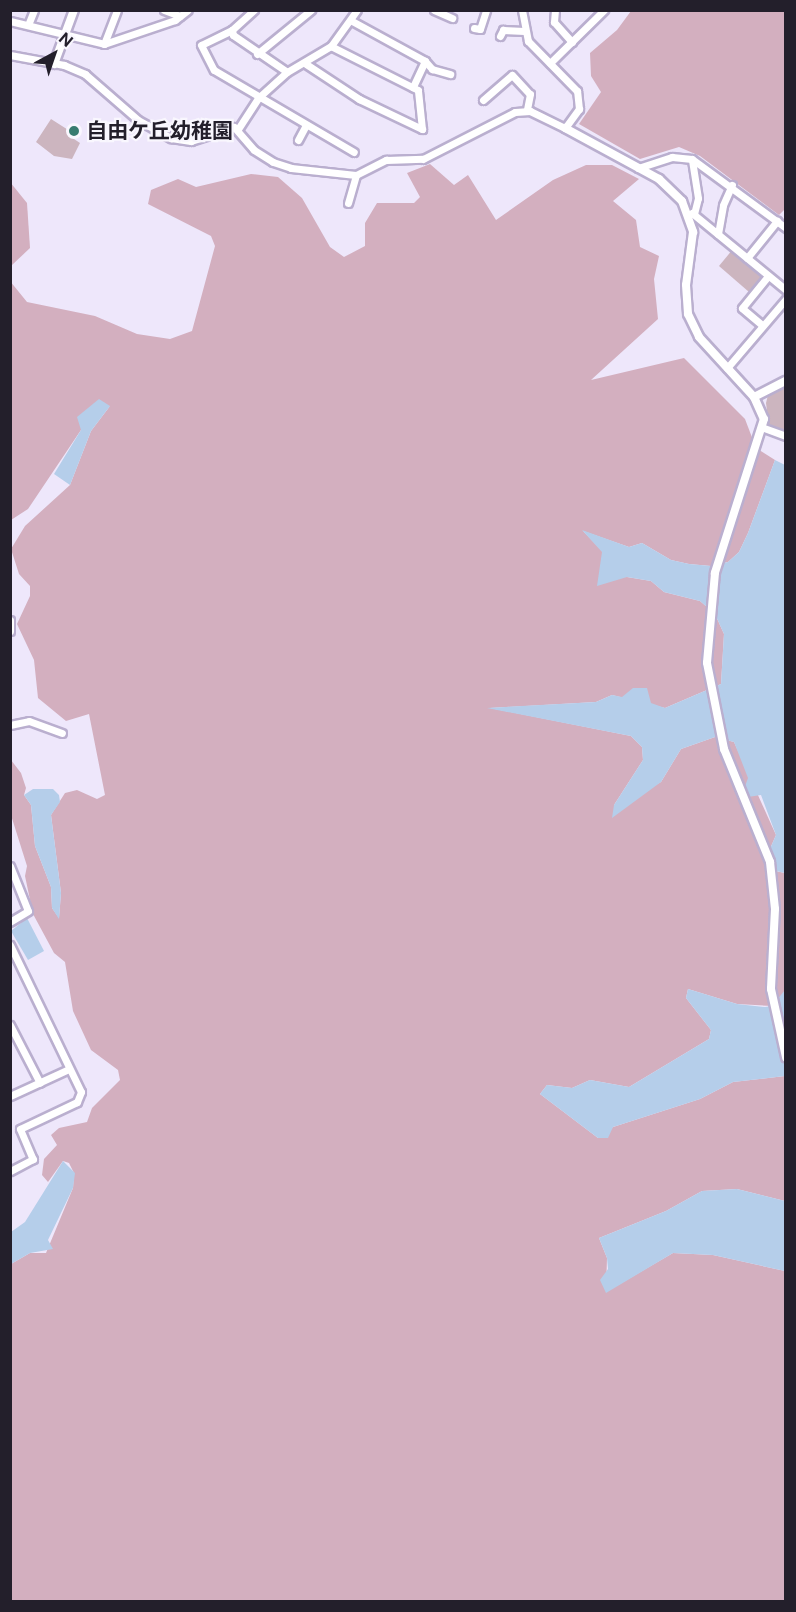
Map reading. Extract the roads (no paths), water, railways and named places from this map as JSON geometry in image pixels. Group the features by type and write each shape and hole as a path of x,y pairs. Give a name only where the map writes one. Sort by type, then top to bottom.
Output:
{"street":[{"path":"28,25 34,10"},
{"path":"54,64 74,10"},
{"path":"104,44 117,10"},
{"path":"164,10 180,16"},
{"path":"10,21 104,44 180,16 188,10"},
{"path":"254,10 232,30 203,43 201,48 214,70 258,98 354,152"},
{"path":"257,54 310,10"},
{"path":"238,129 258,98 287,72 306,64 331,46 352,21 357,10"},
{"path":"434,10 452,18"},
{"path":"474,28 480,29 486,10"},
{"path":"522,10 524,31 534,48 572,85 580,102 565,128"},
{"path":"555,10 554,22 572,42"},
{"path":"550,63 604,10"},
{"path":"352,21 425,61 432,69 450,74"},
{"path":"232,30 235,38 287,72"},
{"path":"500,36 503,30 524,31"},
{"path":"306,64 359,99 422,129 419,96 413,87 331,46"},
{"path":"10,55 54,64 85,74 138,120 171,138 191,141 230,127 238,129 254,150 273,162 291,168 356,175 386,160 423,159 515,112 527,110 638,168 675,192 691,212 786,290"},
{"path":"413,87 425,61"},
{"path":"483,100 512,75 530,94 527,110"},
{"path":"298,140 306,125"},
{"path":"638,168 672,157 692,159 732,185 786,228"},
{"path":"692,159 698,198 691,212 693,232 686,285 688,314 699,337 754,397 764,428 742,486 715,573 707,663 724,749 770,862 775,909 771,989 786,1057"},
{"path":"348,204 356,175"},
{"path":"718,234 723,205 732,185"},
{"path":"747,258 777,221"},
{"path":"762,325 742,308 768,276"},
{"path":"727,368 786,299"},
{"path":"754,397 786,381"},
{"path":"764,428 786,436"},
{"path":"10,620 10,631"},
{"path":"10,725 29,721 62,733"},
{"path":"10,866 28,911 10,922"},
{"path":"10,945 14,959 81,1092 77,1102 20,1129 33,1159 10,1171"},
{"path":"10,1024 40,1083"},
{"path":"10,1096 69,1069"}],"water":[{"path":"99,399 110,406 91,431 70,485 54,474 81,430 77,417"},
{"path":"775,460 785,465 785,873 776,871 769,851 776,835 761,795 748,797 744,789 748,778 734,742 715,737 681,749 661,782 612,818 614,805 643,760 642,747 631,736 487,708 596,702 612,695 622,697 633,688 647,688 651,703 665,708 721,684 724,634 715,614 700,601 664,592 651,581 627,577 597,586 602,552 582,530 629,547 642,543 671,560 689,564 711,566 728,562 739,552 748,533"},
{"path":"33,789 53,789 59,795 60,802 51,815 61,893 59,919 52,908 51,887 35,846 31,805 24,795"},
{"path":"27,918 44,951 28,960 11,931"},
{"path":"688,989 737,1004 765,1007 772,1006 785,990 785,1076 733,1082 700,1099 613,1127 608,1138 598,1138 540,1094 547,1085 572,1088 590,1080 629,1087 709,1039 711,1030 686,998"},
{"path":"63,1161 75,1173 73,1188 48,1240 53,1249 30,1253 11,1264 11,1232 25,1222"},
{"path":"737,1189 785,1201 785,1271 713,1255 673,1253 606,1293 600,1280 608,1269 607,1258 599,1238 666,1211 702,1191"}],"place":[{"name":"自由ケ丘幼稚園","path":"74,131"}]}
